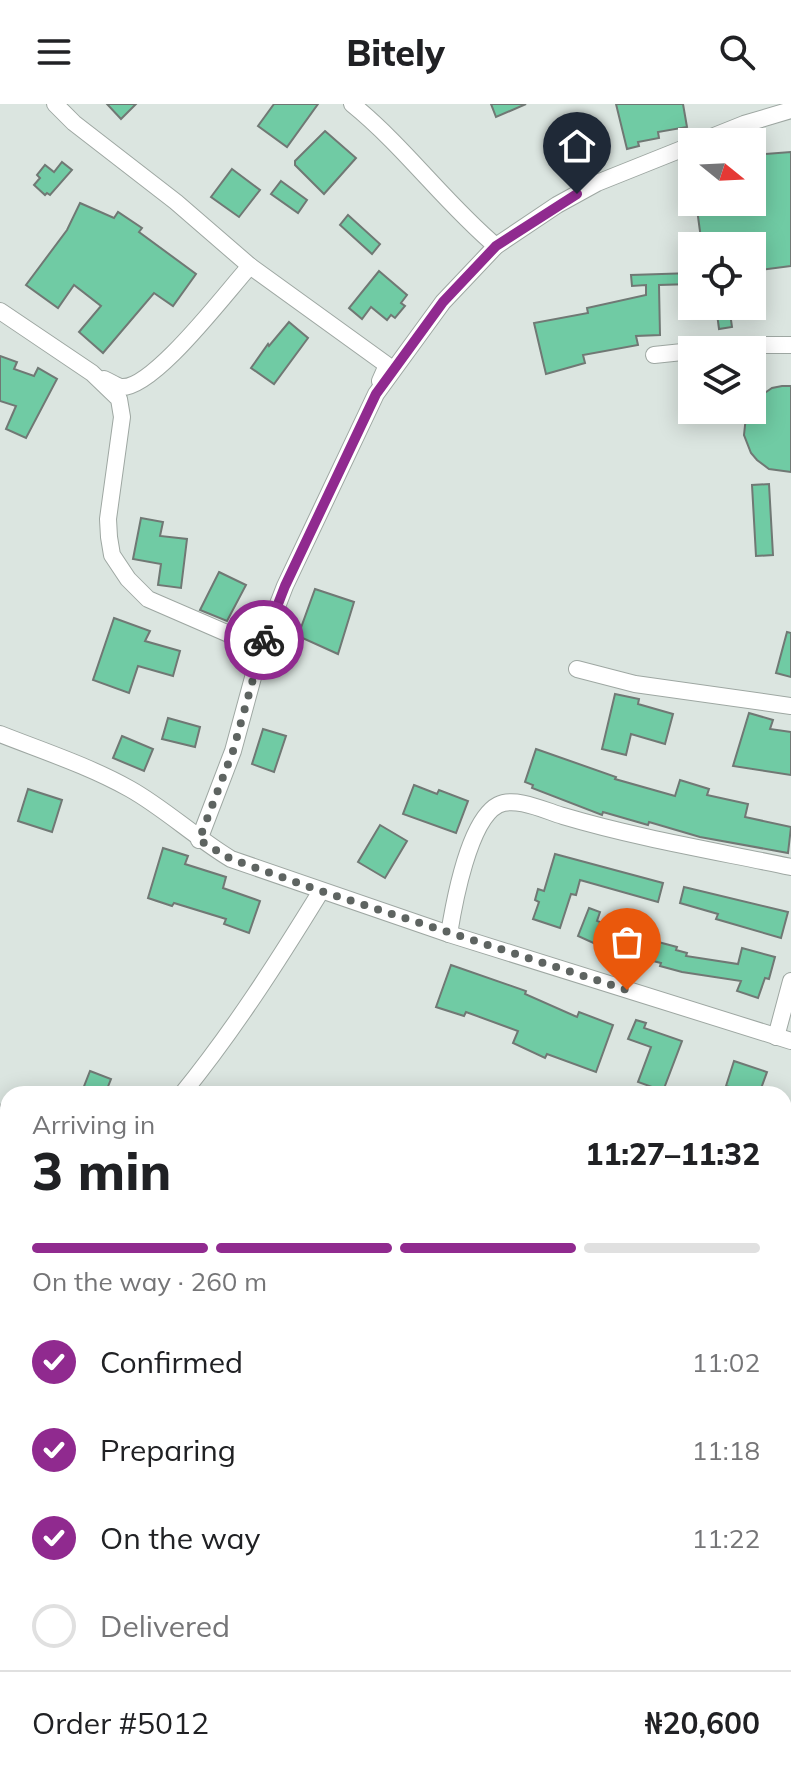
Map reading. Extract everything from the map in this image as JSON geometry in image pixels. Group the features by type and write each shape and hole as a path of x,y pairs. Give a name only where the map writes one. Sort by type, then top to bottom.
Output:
{"street":[{"path":"55,104 74,123 176,202 250,266 387,365"},
{"path":"352,104 373,112 449,201 496,246"},
{"path":"734,128 791,110"},
{"path":"376,394 443,302 496,246 557,205 597,183 678,151"},
{"path":"0,311 92,373 121,387 154,373 250,266"},
{"path":"766,345 791,345"},
{"path":"387,365 394,363 399,351 405,354"},
{"path":"654,355 678,352"},
{"path":"199,840 233,751 261,648 285,586 387,365"},
{"path":"92,373 119,399 122,417 108,519 110,546 117,563 137,590 148,599 261,648"},
{"path":"577,669 635,684 791,706"},
{"path":"0,734 133,790 199,840 231,859 449,934 783,1039 791,981"},
{"path":"449,934 454,902 478,827 488,811 502,803 523,805 576,820 791,867"},
{"path":"188,1086 219,1048 277,963 321,891"}],"building":[{"path":"107,104 136,104 121,119"},
{"path":"274,104 318,104 287,147 258,126"},
{"path":"491,104 526,104 496,117"},
{"path":"616,104 683,104 687,127 658,132 659,138 638,142 639,146 627,149"},
{"path":"325,131 356,158 324,194 295,165 295,161"},
{"path":"791,152 791,266 766,269 766,232 700,232 698,216 766,216 766,154"},
{"path":"62,162 72,170 50,195 45,195 34,185 40,178 37,175 45,165 54,172"},
{"path":"232,169 260,190 239,217 211,197"},
{"path":"281,181 307,200 298,213 271,194"},
{"path":"80,203 114,218 118,212 142,228 139,232 196,274 173,306 154,293 103,353 79,332 101,306 74,285 58,308 26,285 67,230"},
{"path":"348,215 380,244 372,254 340,225"},
{"path":"379,271 407,295 401,303 405,306 395,318 391,315 387,320 371,307 362,319 349,308"},
{"path":"678,273 678,284 659,285 660,335 636,336 638,345 583,355 585,363 546,374 534,323 588,313 587,308 646,295 646,285 632,286 631,275"},
{"path":"718,320 731,320 732,327 719,329"},
{"path":"289,322 308,338 274,384 251,368"},
{"path":"0,356 17,362 14,369 34,376 38,368 57,379 26,438 6,429 16,406 0,401"},
{"path":"791,386 791,472 769,469 757,460 744,435 745,424 766,424 766,392 772,388"},
{"path":"769,484 773,555 756,556 752,485"},
{"path":"141,518 163,522 160,536 187,539 181,588 158,585 161,564 133,559"},
{"path":"219,572 246,585 227,621 200,610"},
{"path":"315,589 354,602 338,654 298,636"},
{"path":"114,618 150,631 145,641 180,651 173,676 138,666 129,693 93,680"},
{"path":"787,632 791,633 791,677 776,673"},
{"path":"615,694 639,699 638,704 673,714 665,744 631,734 626,755 602,749"},
{"path":"749,713 773,720 770,729 791,732 791,775 733,766"},
{"path":"168,718 200,727 195,747 162,739"},
{"path":"263,729 286,736 274,772 252,764"},
{"path":"122,736 153,749 144,771 113,758"},
{"path":"536,749 615,779 675,796 680,780 709,789 707,795 748,804 745,817 791,827 788,853 700,837 603,812 602,815 532,788 533,785 525,782"},
{"path":"414,785 468,801 456,833 403,814"},
{"path":"28,789 62,800 52,832 18,821"},
{"path":"380,825 407,841 385,878 358,862"},
{"path":"163,848 188,856 185,864 226,877 223,888 260,901 249,933 224,924 226,919 148,898"},
{"path":"555,854 663,883 658,902 580,880 576,895 571,894 560,928 533,919 539,902 535,900 538,889 544,891"},
{"path":"684,887 788,912 781,938 716,919 718,914 680,903"},
{"path":"589,908 600,912 597,921 619,929 622,918 634,921 632,926 649,931 647,939 677,947 676,950 687,953 686,956 738,964 742,948 775,957 769,979 765,978 758,998 737,991 741,981 682,972 660,966 661,963 609,950 578,936"},
{"path":"451,965 526,991 525,994 577,1017 579,1012 613,1025 596,1072 547,1054 545,1058 513,1043 518,1031 466,1012 464,1016 436,1007"},
{"path":"636,1020 646,1023 644,1028 682,1041 665,1086 638,1082 651,1047 628,1039"},
{"path":"734,1061 767,1072 762,1086 726,1086"},
{"path":"90,1071 111,1079 108,1086 84,1086"}],"way so far":[{"path":"264,640 233,751 199,840 231,859 321,891 627,990"}],"route":[{"path":"264,640 285,586 376,394 443,302 496,246 577,194"}]}
